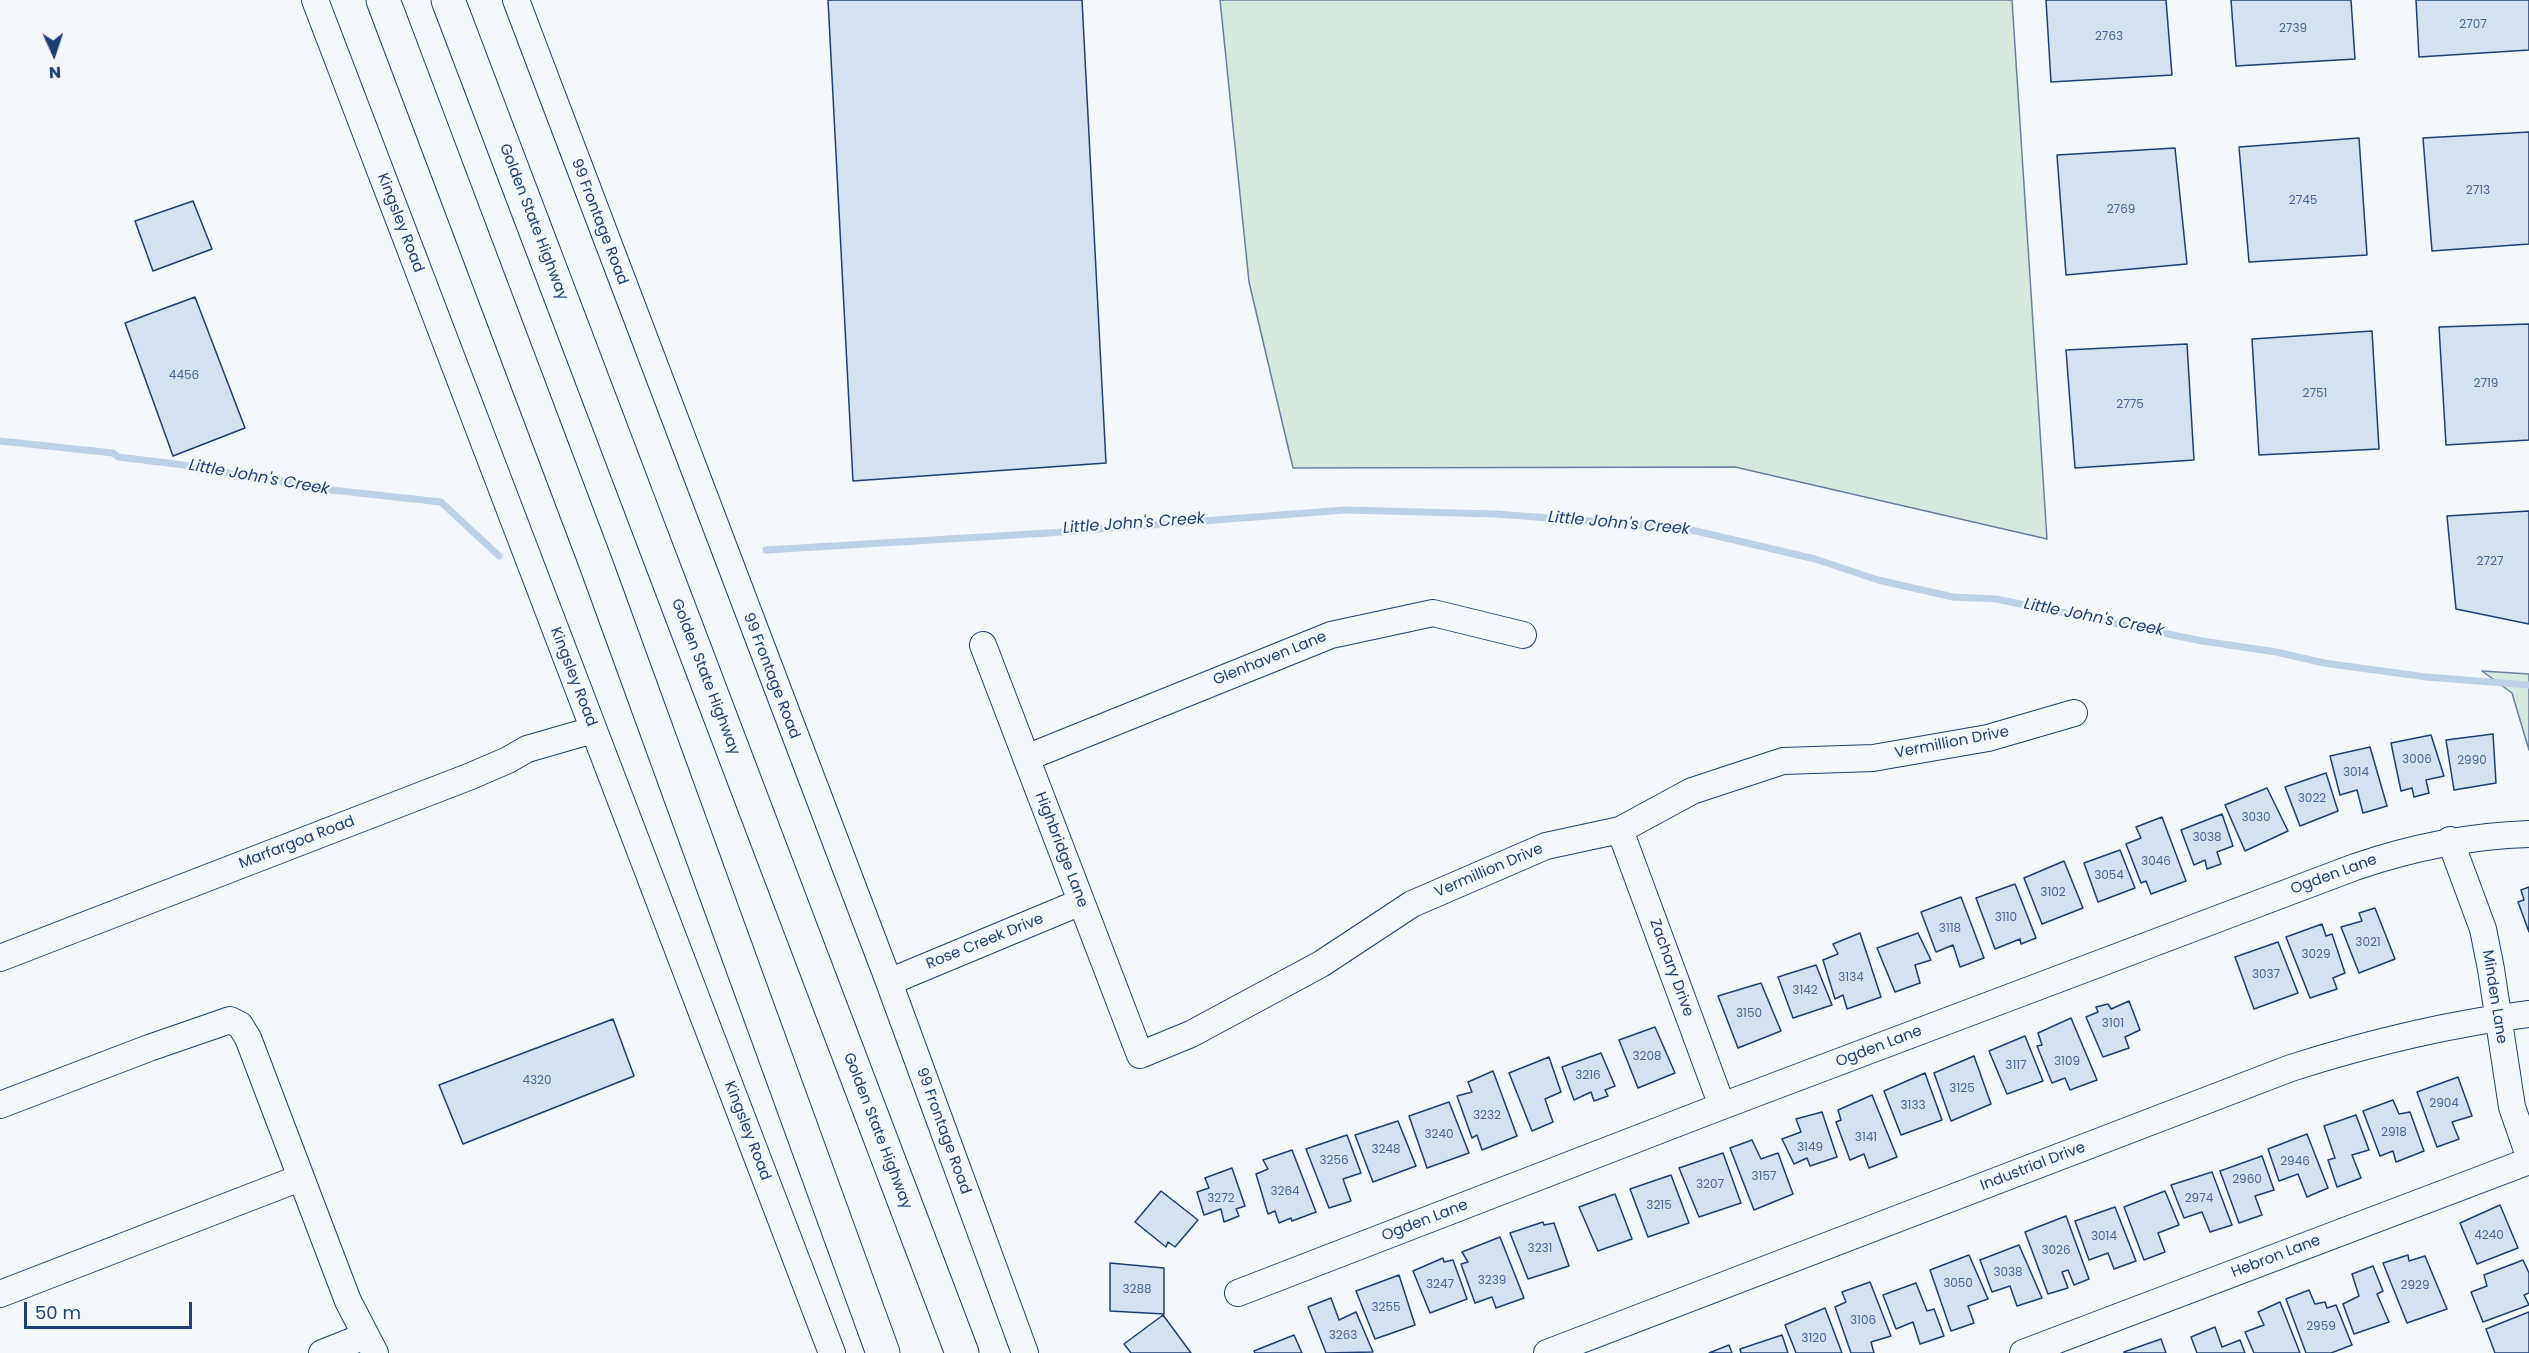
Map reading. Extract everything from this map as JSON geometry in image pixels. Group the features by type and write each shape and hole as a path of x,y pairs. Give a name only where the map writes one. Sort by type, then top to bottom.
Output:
{"highway":[{"path":"384,0 596,564 883,1353"},
{"name":"Golden State Highway","path":"448,0 962,1353"}],"street":[{"name":"Kingsley Road","path":"315,0 832,1353"},
{"name":"99 Frontage Road","path":"516,0 889,982 1025,1353"},
{"name":"Glenhaven Lane","path":"1026,758 1331,634 1433,613 1523,635"},
{"name":"Highbridge Lane","path":"983,645 1140,1055"},
{"name":"Vermillion Drive","path":"1140,1055 1191,1034 1321,964 1412,904 1546,846 1620,830 1692,791 1783,761 1874,758 1988,738 2074,713"},
{"name":"Marfargoa Road","path":"0,958 471,776 527,749 593,730"},
{"name":"Zachary Drive","path":"1620,830 1722,1106"},
{"name":"Ogden Lane","path":"1238,1293 1722,1106 2355,867 2397,853 2450,840 2491,835 2529,834"},
{"name":"Minden Lane","path":"2450,840 2483,929 2512,1107 2529,1156"},
{"name":"Rose Creek Drive","path":"889,982 1081,902"},
{"name":"Industrial Drive","path":"1547,1353 2291,1068 2359,1047 2432,1029 2529,1014"},
{"path":"0,1105 149,1048 230,1020 240,1025 248,1038 348,1301 370,1345 322,1353"},
{"name":"Hebron Lane","path":"2023,1353 2053,1348 2529,1161"},
{"path":"0,1294 300,1178"}],"shaded area":[{"path":"1220,0 2012,0 2047,539 1735,467 1293,468 1249,282"},
{"path":"2482,671 2529,674 2529,750 2512,693"}],"building":[{"path":"828,0 1082,0 1106,463 853,481"},
{"path":"2046,0 2166,0 2172,75 2051,82"},
{"path":"2231,0 2351,0 2355,59 2236,66"},
{"path":"2416,0 2529,0 2529,50 2419,57"},
{"path":"2529,132 2529,244 2432,251 2423,138"},
{"path":"2359,138 2367,255 2249,262 2239,147"},
{"path":"2175,148 2187,264 2066,275 2057,155"},
{"path":"193,201 212,249 153,271 135,221"},
{"path":"195,297 245,428 173,456 125,323"},
{"path":"2529,324 2529,440 2446,445 2439,327"},
{"path":"2372,331 2379,449 2259,455 2252,339"},
{"path":"2187,344 2194,460 2075,468 2066,350"},
{"path":"2529,511 2529,624 2456,609 2447,516"},
{"path":"2493,734 2496,783 2454,790 2446,740"},
{"path":"2431,735 2444,776 2426,780 2429,793 2414,797 2412,788 2401,791 2391,743"},
{"path":"2370,747 2387,806 2363,813 2357,790 2340,795 2330,756"},
{"path":"2326,773 2338,811 2300,826 2285,787"},
{"path":"2267,788 2288,831 2245,851 2225,805"},
{"path":"2222,814 2233,846 2217,852 2221,864 2207,869 2205,860 2194,865 2181,830"},
{"path":"2162,817 2186,881 2151,894 2146,881 2141,883 2126,844 2141,838 2136,827"},
{"path":"2120,850 2135,888 2098,902 2084,863"},
{"path":"2064,861 2083,908 2042,924 2024,878"},
{"path":"2015,884 2036,938 2021,944 2020,939 1995,949 1976,898"},
{"path":"2529,887 2529,932 2518,902 2524,900 2521,890"},
{"path":"1961,897 1984,958 1960,967 1953,945 1936,952 1921,912"},
{"path":"2375,908 2395,959 2359,973 2341,927 2362,921 2359,913"},
{"path":"2322,924 2326,936 2332,934 2345,973 2333,978 2337,989 2310,998 2286,937"},
{"path":"1860,933 1881,997 1847,1009 1843,995 1835,999 1823,960 1838,954 1833,944"},
{"path":"1918,933 1931,960 1915,965 1920,983 1895,992 1877,948"},
{"path":"2278,942 2298,993 2254,1009 2235,957"},
{"path":"1816,965 1832,1005 1793,1018 1778,977"},
{"path":"1761,983 1781,1031 1738,1048 1718,996"},
{"path":"2129,1001 2140,1030 2125,1037 2129,1048 2103,1057 2086,1017 2098,1012 2096,1007 2108,1004 2111,1009"},
{"path":"2071,1018 2097,1080 2070,1090 2065,1078 2052,1083 2037,1046 2042,1045 2038,1033"},
{"path":"613,1019 634,1076 463,1144 439,1085"},
{"path":"1655,1027 1675,1073 1638,1088 1619,1040"},
{"path":"2025,1036 2043,1081 2007,1094 1989,1051"},
{"path":"1601,1053 1615,1086 1605,1090 1608,1096 1594,1101 1591,1092 1574,1100 1562,1067"},
{"path":"1974,1056 1991,1104 1951,1121 1934,1073"},
{"path":"1549,1057 1561,1092 1545,1099 1553,1122 1532,1131 1509,1073"},
{"path":"1493,1071 1517,1136 1482,1150 1477,1135 1472,1138 1457,1096 1472,1092 1468,1082"},
{"path":"1925,1073 1942,1120 1901,1135 1884,1091"},
{"path":"2458,1077 2472,1116 2452,1122 2459,1139 2437,1147 2417,1092"},
{"path":"1872,1095 1897,1157 1869,1168 1864,1154 1850,1160 1836,1122 1841,1120 1838,1110"},
{"path":"2393,1100 2399,1114 2410,1112 2424,1151 2396,1162 2393,1151 2380,1156 2363,1111"},
{"path":"1449,1102 1469,1153 1427,1168 1409,1116"},
{"path":"1822,1112 1837,1157 1810,1166 1807,1158 1794,1164 1782,1139 1801,1132 1796,1119"},
{"path":"2356,1115 2369,1150 2352,1155 2361,1178 2337,1187 2328,1160 2335,1158 2324,1126"},
{"path":"1398,1121 1416,1166 1373,1182 1355,1135"},
{"path":"2307,1134 2328,1188 2307,1197 2298,1174 2279,1181 2268,1149"},
{"path":"1347,1135 1361,1173 1343,1179 1351,1201 1329,1208 1306,1149"},
{"path":"1752,1140 1761,1159 1778,1153 1793,1194 1754,1210 1730,1148"},
{"path":"1292,1150 1316,1212 1279,1223 1275,1211 1268,1214 1256,1174 1268,1169 1263,1160"},
{"path":"1723,1153 1741,1203 1699,1217 1679,1168"},
{"path":"2262,1156 2274,1190 2255,1196 2262,1215 2239,1223 2220,1171"},
{"path":"1232,1168 1245,1206 1236,1209 1239,1216 1224,1222 1221,1209 1204,1215 1197,1192 1209,1188 1205,1178"},
{"path":"2212,1172 2232,1225 2210,1232 2202,1212 2184,1218 2171,1185"},
{"path":"1671,1175 1689,1223 1648,1237 1630,1189"},
{"path":"1161,1191 1198,1220 1175,1247 1168,1242 1166,1247 1135,1222"},
{"path":"2165,1191 2179,1225 2158,1233 2165,1252 2144,1260 2124,1207"},
{"path":"1615,1194 1632,1239 1598,1251 1579,1207"},
{"path":"2500,1205 2518,1248 2477,1264 2460,1223"},
{"path":"2115,1207 2136,1261 2114,1269 2108,1253 2089,1260 2075,1221"},
{"path":"2066,1216 2089,1279 2074,1285 2068,1270 2062,1272 2068,1288 2048,1294 2025,1232"},
{"path":"1543,1222 1544,1225 1554,1223 1569,1266 1528,1279 1510,1233"},
{"path":"1500,1237 1524,1298 1496,1308 1492,1297 1475,1303 1461,1264 1468,1262 1462,1252"},
{"path":"2019,1245 2042,1298 2017,1306 2010,1286 1992,1292 1980,1260"},
{"path":"1969,1255 1988,1299 1968,1306 1974,1323 1951,1331 1930,1270"},
{"path":"2408,1255 2409,1261 2425,1256 2447,1309 2407,1323 2383,1263"},
{"path":"1443,1258 1444,1262 1453,1260 1467,1299 1430,1313 1413,1271"},
{"path":"2523,1260 2529,1273 2529,1293 2524,1295 2529,1305 2483,1322 2471,1292 2487,1286 2484,1275"},
{"path":"1110,1263 1164,1268 1164,1314 1110,1311"},
{"path":"2373,1266 2383,1291 2377,1294 2389,1322 2354,1334 2343,1304 2359,1296 2352,1274"},
{"path":"1399,1275 1415,1325 1375,1339 1356,1291"},
{"path":"1870,1282 1891,1336 1871,1342 1874,1353 1851,1353 1835,1307 1846,1302 1842,1292"},
{"path":"1916,1283 1927,1311 1934,1309 1944,1336 1920,1344 1913,1322 1896,1329 1883,1295"},
{"path":"2309,1290 2315,1304 2325,1302 2327,1308 2336,1305 2352,1345 2331,1353 2306,1353 2286,1299"},
{"path":"1331,1298 1339,1320 1356,1312 1373,1352 1326,1353 1308,1307"},
{"path":"2280,1302 2300,1353 2254,1353 2245,1332 2264,1325 2258,1312"},
{"path":"1825,1308 1842,1353 1796,1353 1785,1325"},
{"path":"2529,1312 2529,1353 2495,1353 2486,1329"},
{"path":"1163,1315 1191,1353 1131,1353 1124,1344"},
{"path":"2215,1327 2222,1347 2240,1340 2245,1353 2197,1353 2191,1337"},
{"path":"1294,1335 1302,1353 1255,1353 1254,1351"},
{"path":"1782,1335 1788,1353 1741,1353 1740,1349"},
{"path":"2161,1339 2166,1353 2124,1353 2124,1352"},
{"path":"1729,1345 1732,1353 1709,1353"}],"waterway":[{"name":"Little John's Creek","path":"0,441 113,453 118,457 192,466 196,469 224,472 234,476 308,484 313,488 441,502 499,556"},
{"name":"Little John's Creek","path":"766,550 1048,533 1345,510 1496,514 1683,528 1815,559 1878,580 1953,597 1996,599 2324,663 2426,677 2529,685"}]}
